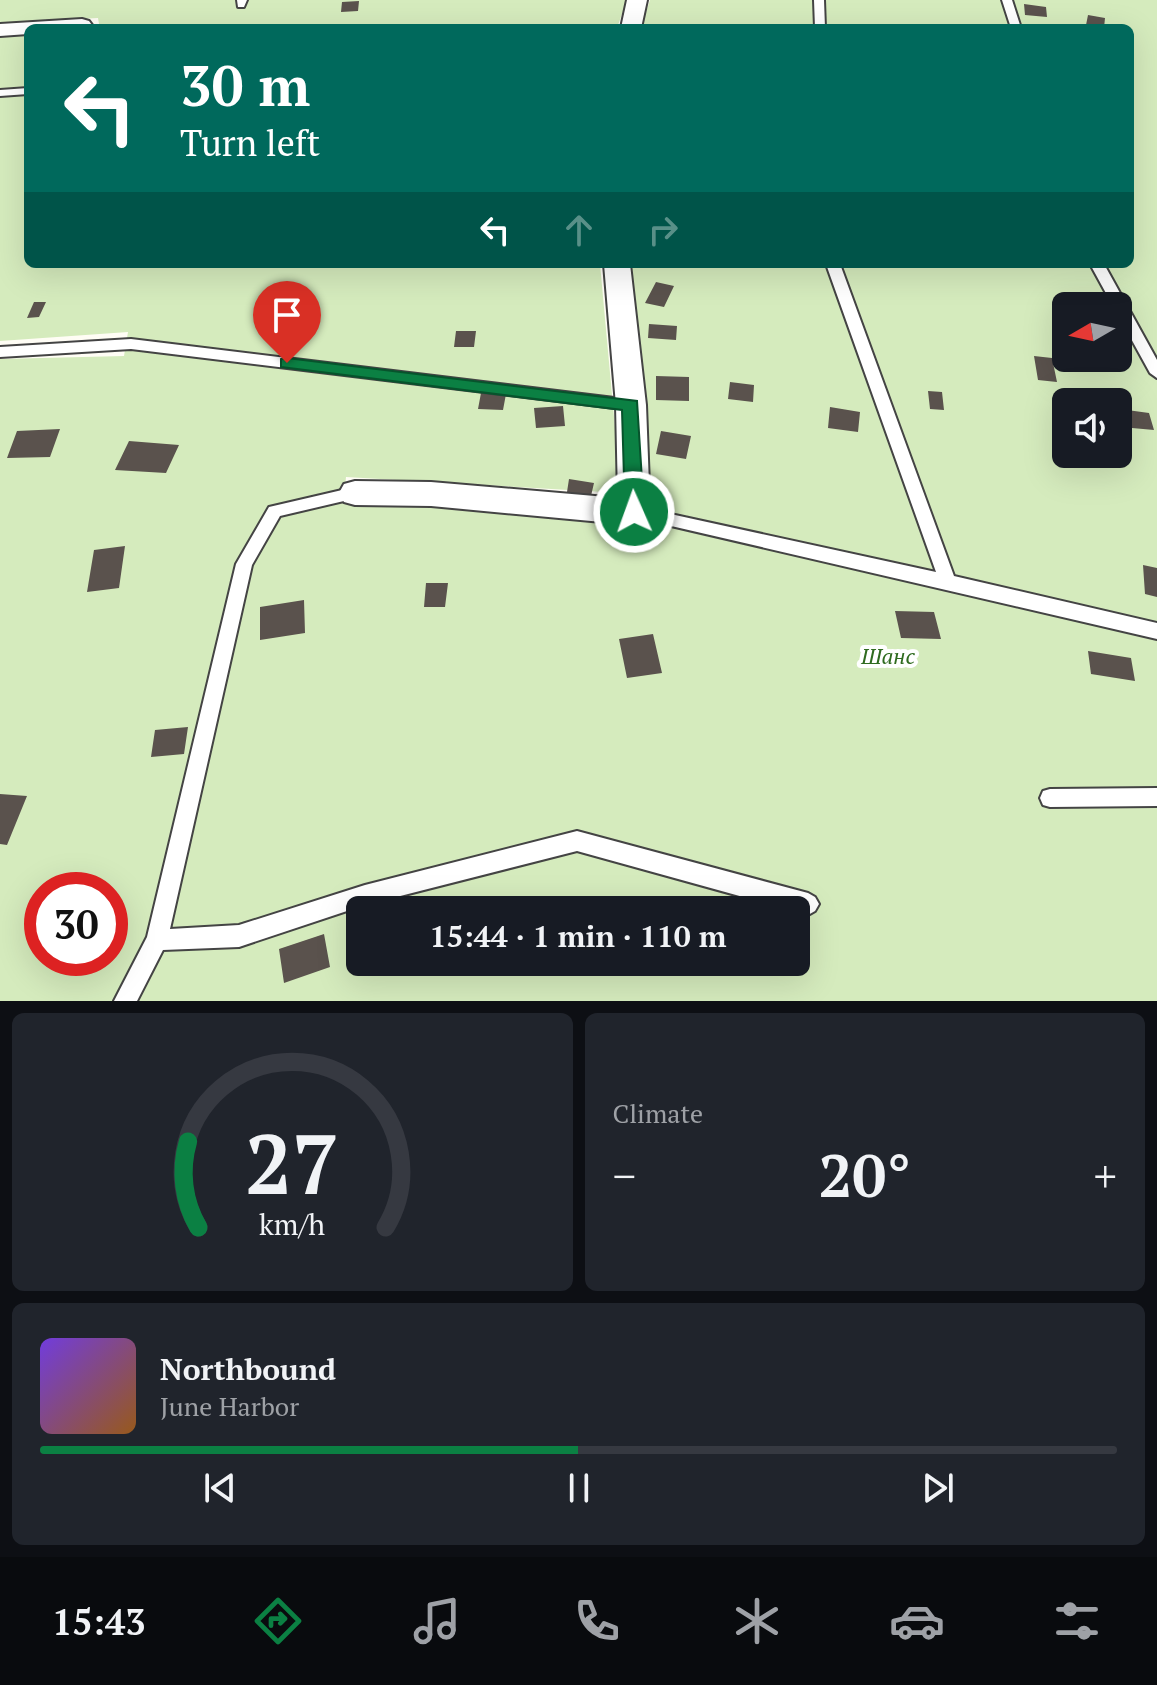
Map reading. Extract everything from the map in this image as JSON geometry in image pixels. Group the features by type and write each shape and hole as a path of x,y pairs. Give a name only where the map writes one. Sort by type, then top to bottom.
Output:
{"street":[{"path":"632,24 637,0"},
{"path":"0,30 24,29"},
{"path":"355,493 431,494 634,512 631,405 617,268"}],"lane":[{"path":"819,0 820,24"},
{"path":"1007,0 1015,24"},
{"path":"0,93 24,91"},
{"path":"834,268 948,582"},
{"path":"1099,268 1157,373"},
{"path":"0,352 131,344 631,405"},
{"path":"125,1001 157,940 244,564 275,511 355,493"},
{"path":"634,512 1157,631"},
{"path":"1050,798 1157,797"},
{"path":"362,896 577,841 779,896"},
{"path":"157,940 239,936 346,901"}],"green space":[{"path":"0,0 627,0 618,24 99,24 98,18 0,23"},
{"name":"Шанс","path":"650,0 1157,0 1157,1001 0,1001 0,359 124,356 128,332 0,341 0,36 24,34 24,268 600,268 621,493 346,477 344,498 653,525 625,268 1134,268 1134,24 642,24"}],"building":[{"path":"359,1 358,11 341,12 342,2"},
{"path":"1024,4 1046,7 1047,17 1025,15"},
{"path":"1088,15 1105,18 1104,24 1086,24"},
{"path":"656,282 674,286 664,307 645,303"},
{"path":"34,302 46,302 39,317 27,318"},
{"path":"649,324 677,326 676,340 648,338"},
{"path":"456,331 476,331 474,347 454,347"},
{"path":"1034,356 1052,358 1052,372 1055,372 1057,382 1038,380"},
{"path":"656,376 689,377 689,401 656,400"},
{"path":"730,382 754,385 753,402 728,399"},
{"path":"928,391 942,392 944,410 930,409"},
{"path":"481,393 506,394 503,410 478,409"},
{"path":"563,406 565,426 536,428 534,408"},
{"path":"830,407 860,412 858,432 828,428"},
{"path":"1132,411 1149,413 1154,430 1132,428"},
{"path":"60,429 50,457 7,458 17,431"},
{"path":"661,431 691,436 686,459 656,454"},
{"path":"129,441 179,445 166,473 115,470"},
{"path":"569,479 594,483 591,496 567,492"},
{"path":"125,546 119,588 87,592 94,550"},
{"path":"1143,565 1157,568 1157,597 1145,594"},
{"path":"426,583 448,583 445,607 424,607"},
{"path":"304,600 305,633 260,640 260,607"},
{"path":"895,611 934,612 941,639 901,638"},
{"path":"653,634 662,673 627,678 619,639"},
{"path":"1088,651 1131,658 1135,681 1091,674"},
{"path":"188,727 184,754 151,757 155,730"},
{"path":"0,794 27,796 7,845 0,844"},
{"path":"324,934 330,967 284,983 279,949"}],"route":[{"path":"287,363 631,405 634,512"}]}
